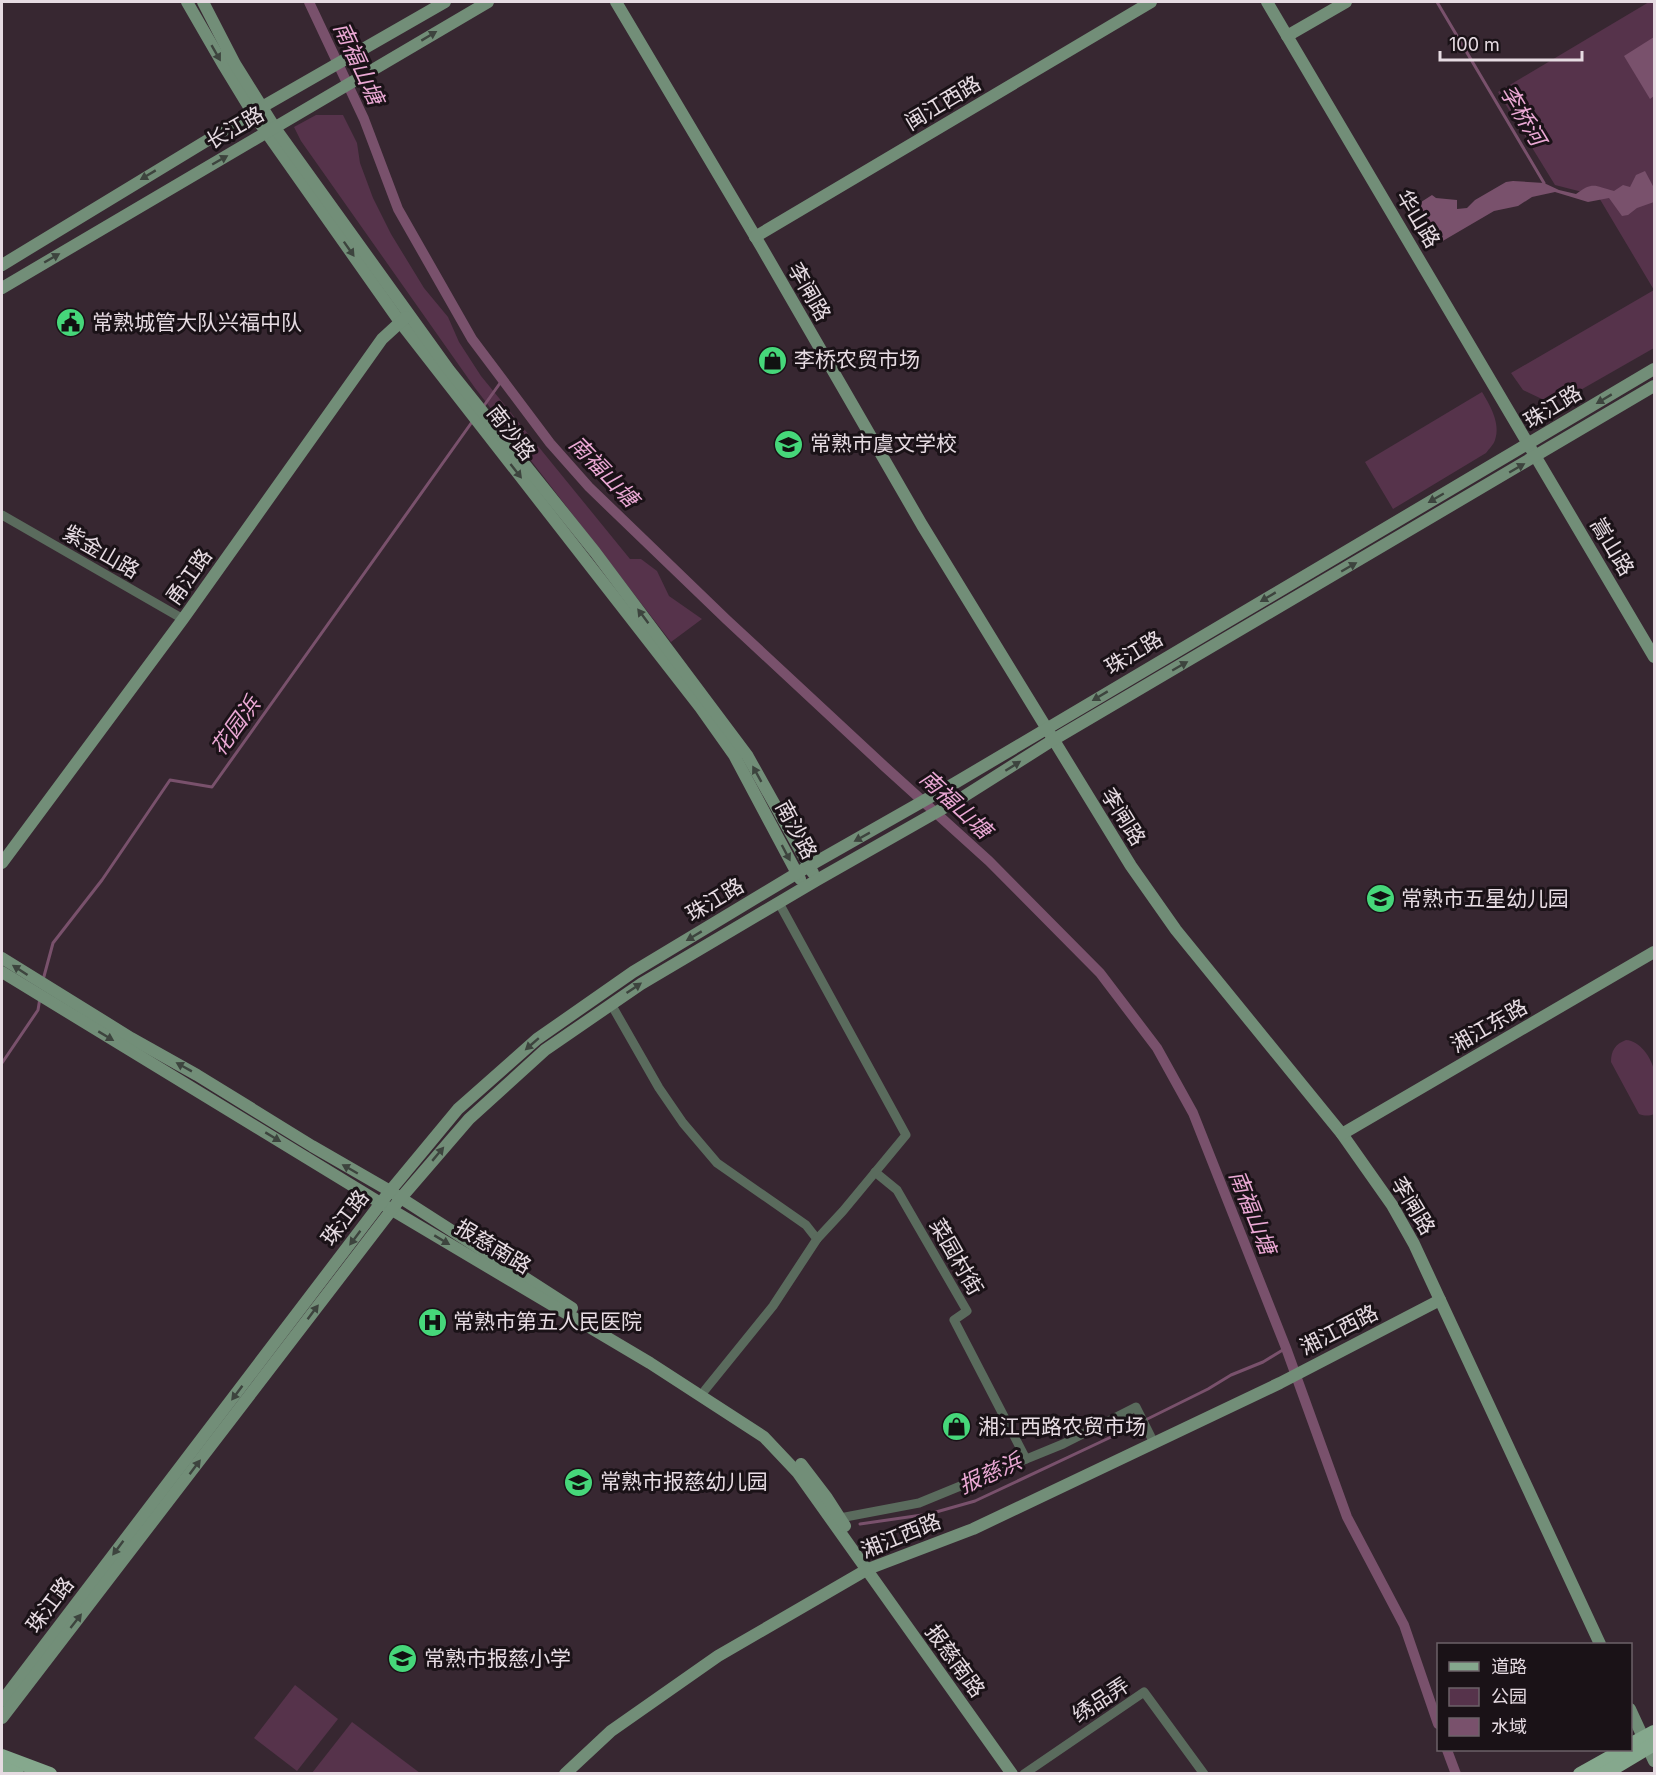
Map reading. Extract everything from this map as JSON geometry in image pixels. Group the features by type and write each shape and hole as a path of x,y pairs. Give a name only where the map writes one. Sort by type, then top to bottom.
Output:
{"main road":[{"name":"南沙路","path":"187,2 224,66 257,109 404,318 449,370 483,421 734,755 804,888"},
{"name":"南沙路","path":"203,2 257,109"},
{"name":"长江路","path":"2,265 257,109 445,2"},
{"name":"长江路","path":"2,288 488,2"},
{"name":"李闸路","path":"616,2 922,525 1131,866 1170,922 1342,1134 1392,1204 1414,1244 1600,1643"},
{"name":"闽江西路","path":"755,237 1151,2"},
{"name":"华山路","path":"1267,2 1536,457"},
{"path":"1287,36 1346,2"},
{"name":"甬江路","path":"2,863 183,620 382,339 404,318"},
{"name":"珠江路","path":"2,1718 387,1207 458,1109 537,1039 633,972 809,866 956,783 1654,369"},
{"name":"珠江路","path":"395,1195 469,1119 546,1050 640,984 963,797 1053,740 1654,386"},
{"name":"南沙路","path":"483,421 596,552 747,755 817,880"},
{"name":"嵩山路","path":"1536,457 1654,657"},
{"name":"湘江东路","path":"1342,1134 1654,952"},
{"path":"2,958 34,986"},
{"path":"2,972 34,986 61,1002"},
{"name":"报慈南路","path":"61,1002 197,1075 395,1195 776,1437 804,1467 840,1518 863,1556 868,1569"},
{"name":"报慈南路","path":"61,1002 387,1207 650,1363 764,1437 798,1473 1012,1773"},
{"name":"珠江路","path":"2,1701 387,1207"},
{"name":"湘江西路","path":"565,1773 610,1731 718,1656 868,1569 973,1529 1280,1383 1440,1300"},
{"path":"1632,1712 1650,1740 1654,1761"},
{"path":"1632,1744 1650,1740"},
{"path":"1604,1773 1650,1740"},
{"path":"1580,1773 1619,1751"},
{"path":"2,1756 50,1773"},
{"path":"2,1768 17,1773"}],"street":[{"name":"紫金山路","path":"2,515 183,620"},
{"path":"705,1390 773,1306 817,1239 906,1136 779,903"},
{"path":"611,1004 659,1088 683,1123 717,1163 806,1226 817,1239"},
{"name":"菜园村街","path":"875,1172 897,1190 967,1311 954,1320 1026,1459"},
{"path":"840,1518 919,1503 1063,1444 1136,1407 1154,1443"},
{"name":"绣品弄","path":"1024,1773 1144,1692 1204,1773"}],"green space":[{"path":"1649,2 1654,2 1654,290 1598,196 1555,185 1498,92"},
{"path":"316,115 343,115 357,143 360,163 373,198 391,234 424,288 448,317 459,342 481,376 630,559 641,559 657,571 669,596 702,619 671,642 475,388 301,141 294,127"},
{"path":"1654,290 1654,348 1570,396 1544,400 1523,390 1511,373"},
{"path":"1482,392 1497,428 1494,442 1486,453 1393,509 1365,462"},
{"path":"1626,1040 1636,1043 1648,1055 1653,1065 1654,1114 1647,1116 1639,1114 1611,1062 1614,1048"},
{"path":"295,1685 338,1719 297,1771 254,1738"},
{"path":"352,1722 420,1773 312,1773"}],"water":[{"path":"1654,37 1654,96 1650,99 1624,56"},
{"path":"1645,171 1654,188 1654,202 1622,216 1609,198 1588,202 1555,192 1532,197 1518,206 1494,211 1441,242 1418,204 1432,195 1436,198 1457,200 1457,209 1467,208 1475,200 1506,182 1513,181 1544,183 1576,194 1590,186 1614,191 1623,185 1630,187 1636,175"}],"waterway":[{"name":"南福山塘","path":"309,2 364,119 398,209 472,339 550,443 589,487 727,620 989,861 1100,973 1157,1048 1193,1113 1286,1348 1347,1517 1404,1625 1437,1721"},
{"name":"李桥河","path":"1437,2 1544,183"},
{"name":"花园浜","path":"483,407 503,379"},
{"name":"花园浜","path":"43,980 53,943 102,880 170,780 212,787 472,422"},
{"name":"花园浜","path":"2,1063 38,1010 40,998"},
{"name":"报慈浜","path":"860,1524 929,1514 975,1501 1109,1438 1208,1389 1231,1375 1263,1362 1286,1348"},
{"name":"南福山塘","path":"1447,1751 1456,1774"}],"place":[{"name":"常熟城管大队兴福中队","path":"71,323"},
{"name":"李桥农贸市场","path":"773,360"},
{"name":"常熟市虞文学校","path":"789,444"},
{"name":"常熟市五星幼儿园","path":"1380,899"},
{"name":"常熟市第五人民医院","path":"432,1322"},
{"name":"湘江西路农贸市场","path":"957,1427"},
{"name":"常熟市报慈幼儿园","path":"579,1482"},
{"name":"常熟市报慈小学","path":"403,1659"}]}
